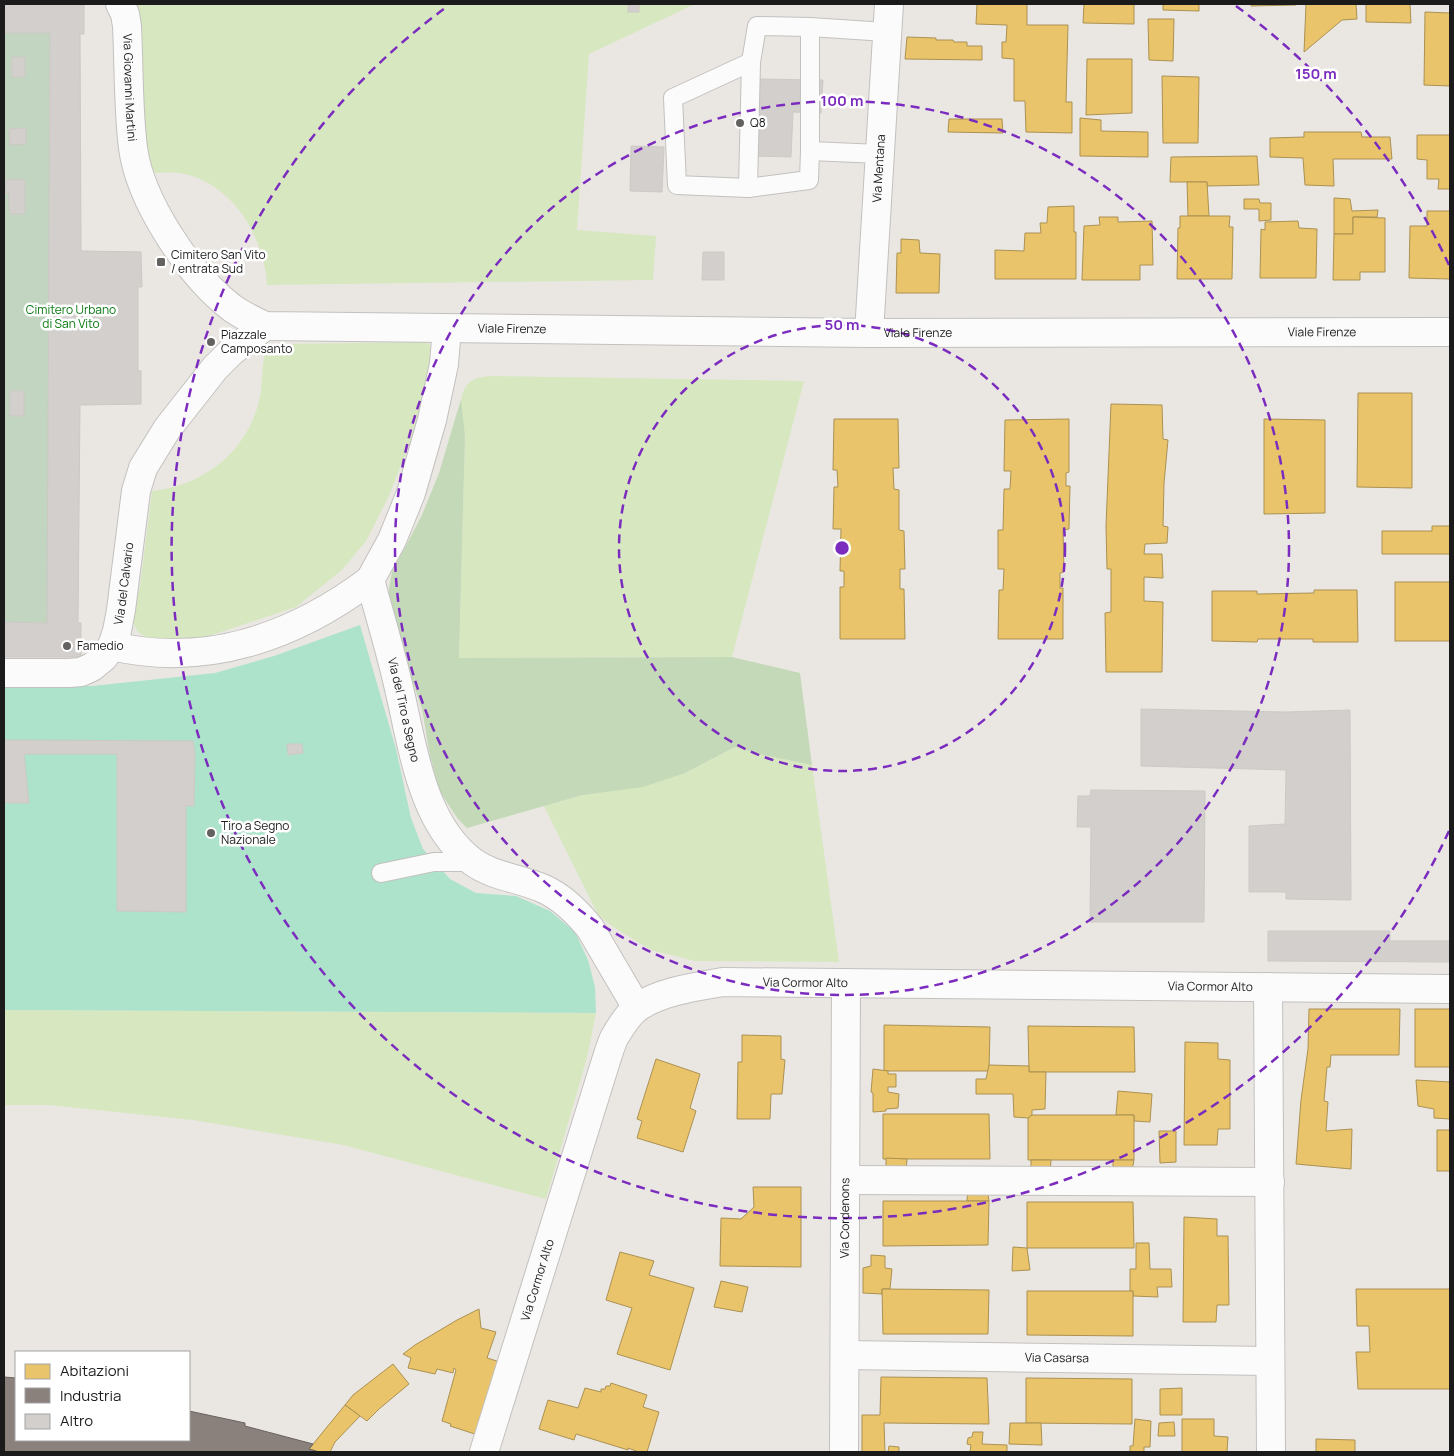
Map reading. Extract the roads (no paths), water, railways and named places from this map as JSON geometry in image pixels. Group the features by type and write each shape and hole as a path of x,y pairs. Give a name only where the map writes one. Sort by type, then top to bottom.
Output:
{"street":[{"name":"Via Giovanni Martini","path":"120,4 125,14 127,26 133,149 139,173 153,206 164,228 188,263 210,288 232,308 265,326"},
{"name":"Via Mentana","path":"869,333 888,4"},
{"name":"Viale Firenze","path":"265,326 869,333 1450,332"},
{"name":"Via del Calvario","path":"4,673 81,672 92,667 112,646 121,610 136,490 143,468 154,448 193,395 232,351 265,326"},
{"path":"112,646 154,653 202,653 244,644 267,638 324,612 370,580 392,540 411,493 432,420 444,364 447,328"},
{"name":"Via del Tiro a Segno","path":"370,580 397,680 421,783 446,833 473,862 489,872 543,888 569,905 590,928 637,1008"},
{"name":"Via Cormor Alto","path":"484,1452 614,1039 637,1008 662,996 690,988 723,982 1450,989"},
{"name":"Via Cordenons","path":"844,1452 846,983"},
{"path":"1268,987 1271,1452"},
{"path":"846,1180 1270,1182"},
{"name":"Via Casarsa","path":"845,1355 1270,1361"}],"lane":[{"path":"748,188 751,62 758,26 886,32"},
{"path":"751,62 673,98 677,185 748,188 809,180 810,27"},
{"path":"810,151 880,154"},
{"path":"381,873 434,862 473,862"}],"place":[{"name":"Q8","path":"740,123"},
{"name":"Cimitero San Vito / entrata Sud","path":"161,262"},
{"name":"Piazzale Camposanto","path":"211,342"},
{"name":"Famedio","path":"67,646"},
{"name":"Tiro a Segno Nazionale","path":"211,833"}],"park label":[{"name":"Cimitero Urbano di San Vito","path":"71,317"}]}
